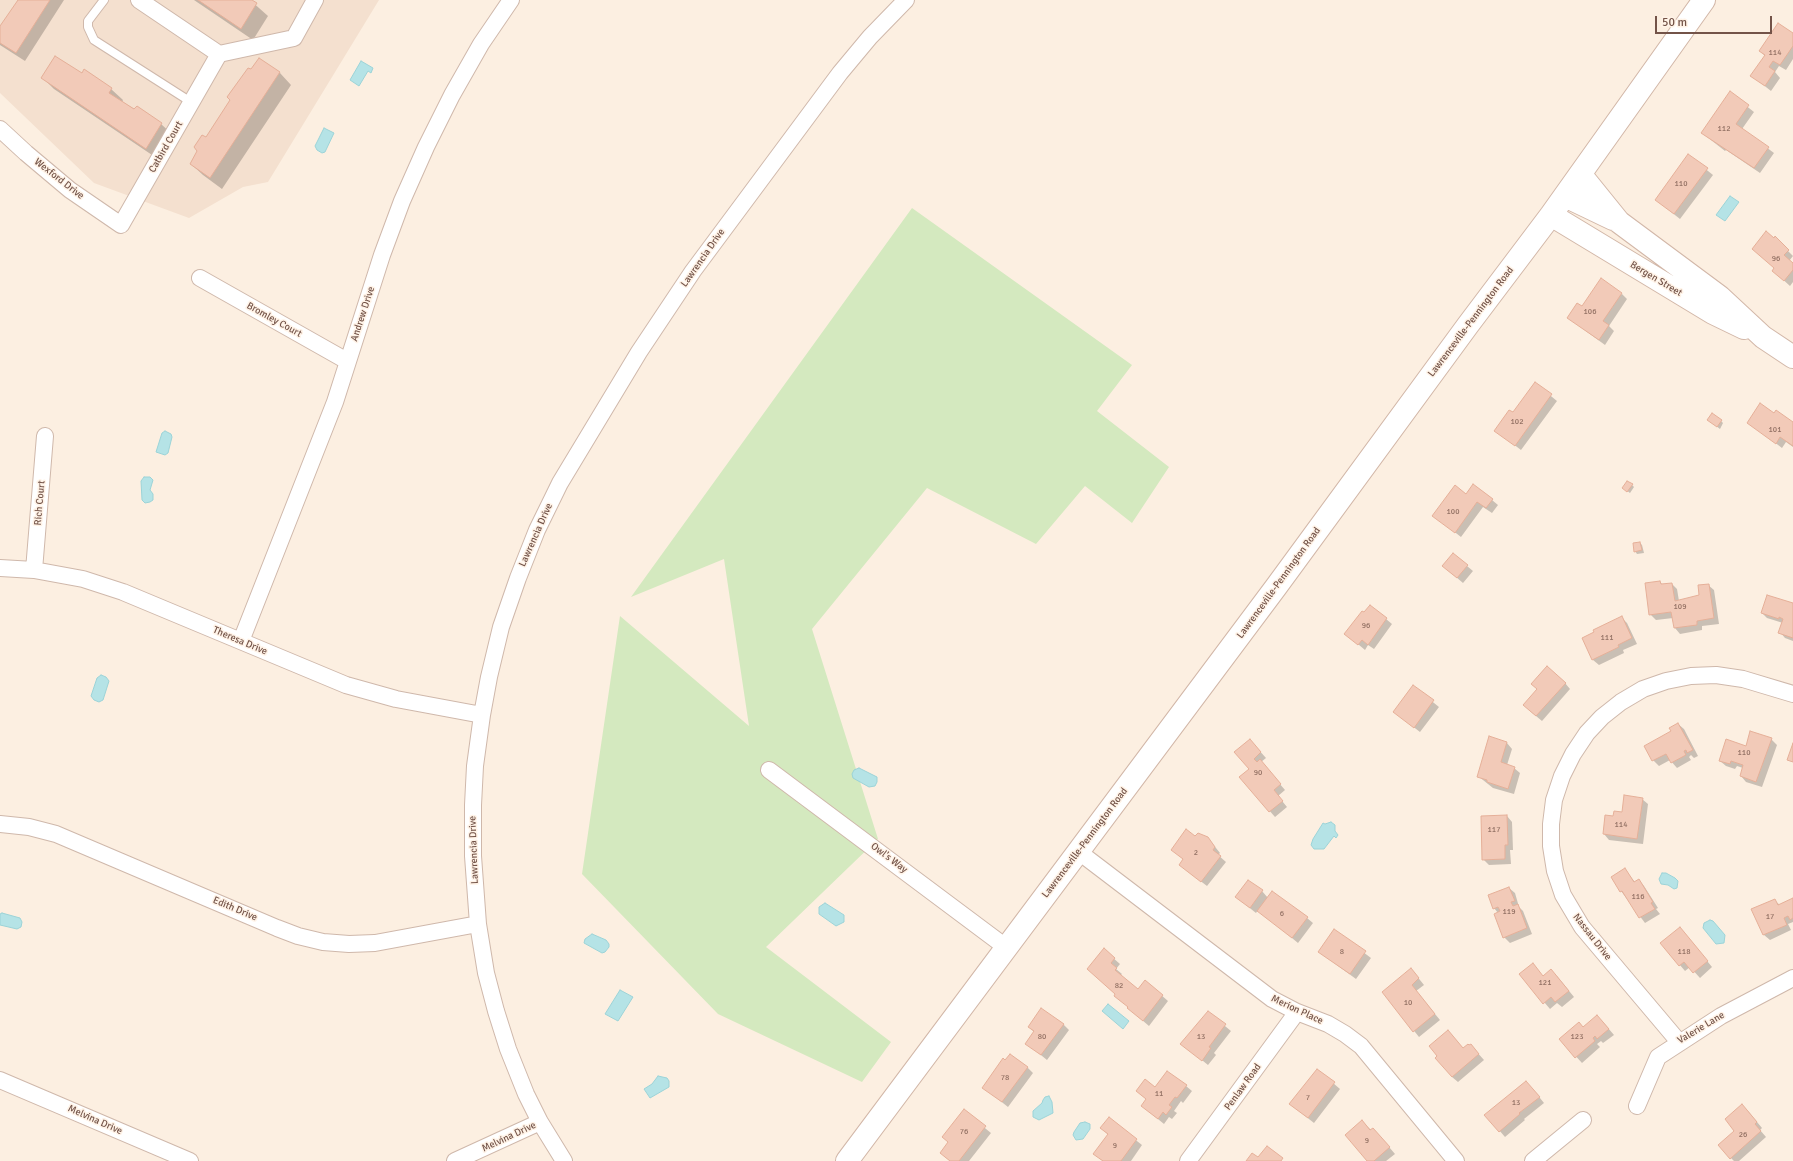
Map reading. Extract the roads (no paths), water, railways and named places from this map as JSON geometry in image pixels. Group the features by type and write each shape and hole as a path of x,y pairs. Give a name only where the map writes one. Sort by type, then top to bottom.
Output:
{"street":[{"path":"139,0 219,54 294,38 315,0"},
{"name":"Andrew Drive","path":"241,641 335,402 382,255 402,201 426,147 452,95 480,46 511,0"},
{"name":"Lawrencia Drive","path":"564,1161 540,1122 526,1094 508,1049 486,973 478,924 473,856 473,805 482,715 501,627 537,530 560,483 588,434 639,352 746,198 840,73 870,37 906,0"},
{"name":"Lawrenceville-Pennington Road","path":"847,1161 1281,581 1468,325 1581,175 1704,0"},
{"name":"Catbird Court","path":"121,225 219,54"},
{"name":"Wexford Drive","path":"0,129 70,190 121,225"},
{"name":"Bergen Street","path":"1581,175 1619,222"},
{"name":"Bergen Street","path":"1565,196 1619,222 1720,297 1763,337"},
{"name":"Bergen Street","path":"1551,215 1713,313 1763,337 1793,357"},
{"name":"Bromley Court","path":"200,278 347,361"},
{"name":"Rich Court","path":"34,570 45,436"},
{"name":"Theresa Drive","path":"0,568 34,570 82,579 123,592 346,685 396,699 482,715"},
{"name":"Nassau Drive","path":"1678,1042 1582,927 1563,895 1555,871 1551,846 1551,824 1554,800 1562,776 1572,754 1587,733 1602,717 1643,689 1666,681 1691,676 1716,675 1743,678 1793,694"},
{"name":"Owl's Way","path":"769,770 1007,948"},
{"name":"Edith Drive","path":"0,824 29,827 56,834 277,928 298,936 323,942 349,944 375,943 478,924"},
{"name":"Merion Place","path":"1079,852 1272,999 1297,1012 1328,1024 1346,1034 1361,1046 1456,1161"},
{"name":"Valerie Lane","path":"1637,1106 1658,1057 1678,1042 1721,1016 1793,978"},
{"name":"Penlaw Road","path":"1188,1161 1297,1012"},
{"name":"Melvina Drive","path":"0,1080 190,1161"},
{"path":"1533,1161 1583,1120"},
{"name":"Melvina Drive","path":"455,1161 540,1122"}],"lane":[{"path":"104,0 88,21 88,27 94,40 191,102"}],"water":[{"path":"361,61 373,68 371,73 368,71 359,86 350,80"},
{"path":"324,128 334,133 325,152 322,153 317,150 315,146"},
{"path":"1730,196 1739,202 1725,221 1716,215"},
{"path":"165,431 171,434 172,437 168,453 165,455 156,452 162,433"},
{"path":"144,477 150,477 153,480 150,490 153,494 153,500 145,503 142,500 141,481"},
{"path":"101,675 106,677 109,681 103,700 99,702 94,700 91,696 97,678"},
{"path":"859,768 877,777 875,786 869,787 853,778 852,774 854,770"},
{"path":"1331,822 1335,825 1335,831 1338,835 1336,838 1334,836 1324,849 1314,849 1311,845 1313,839 1323,823 1325,824"},
{"path":"1662,873 1666,873 1678,881 1677,888 1674,889 1668,885 1661,884 1659,879"},
{"path":"825,903 844,915 844,922 836,926 819,914 819,907"},
{"path":"2,913 20,918 22,922 21,927 17,929 0,925 0,914"},
{"path":"1710,920 1713,921 1725,935 1724,943 1716,944 1703,928 1704,923"},
{"path":"592,934 606,940 609,944 609,947 605,952 602,953 584,943 585,939"},
{"path":"620,990 633,997 618,1021 605,1014"},
{"path":"1108,1004 1129,1021 1123,1029 1102,1011"},
{"path":"658,1076 667,1078 669,1081 669,1087 650,1098 644,1089 652,1084"},
{"path":"1049,1096 1052,1102 1053,1113 1039,1120 1033,1117 1033,1111 1042,1103 1045,1097"},
{"path":"1085,1122 1090,1124 1090,1129 1083,1139 1076,1140 1073,1135 1074,1132 1080,1123"}]}
